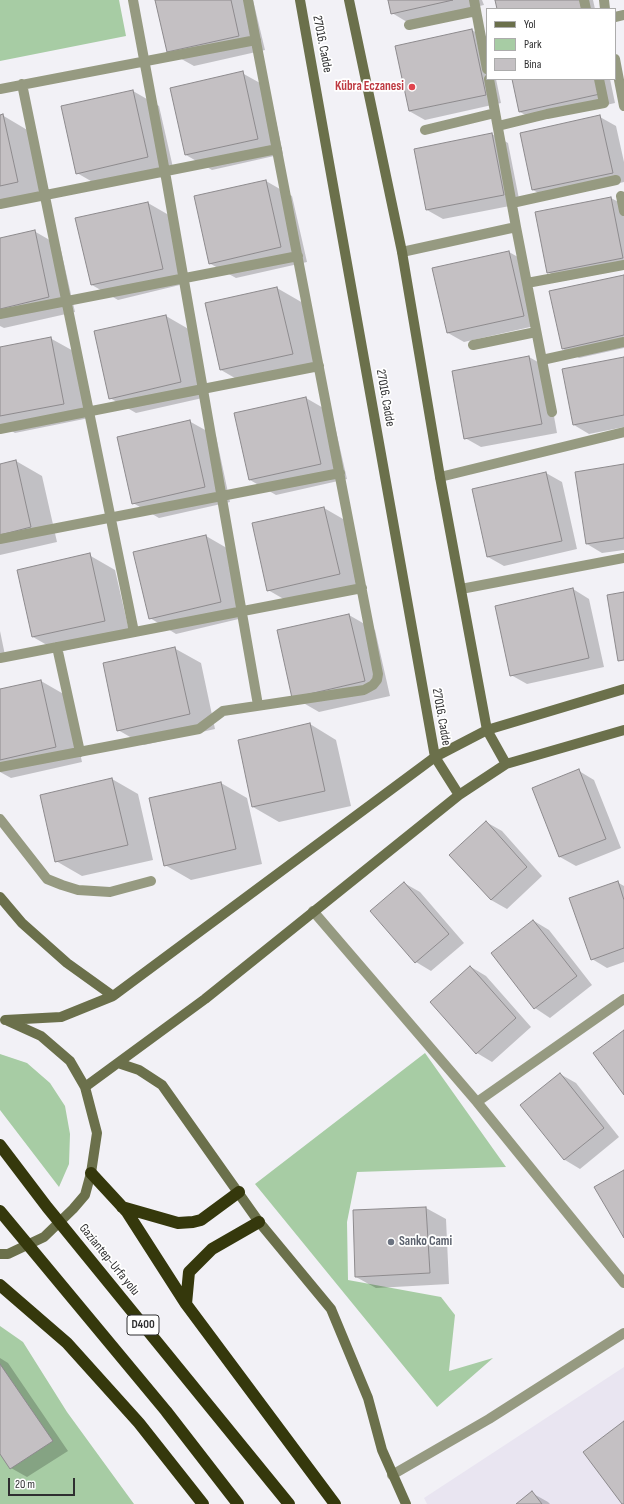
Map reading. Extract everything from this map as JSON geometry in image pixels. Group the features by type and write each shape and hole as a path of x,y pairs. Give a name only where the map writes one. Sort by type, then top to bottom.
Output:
{"highway":[{"name":"Gaziantep-Urfa yolu","path":"0,1145 47,1207 289,1504"},
{"path":"92,1173 122,1207 186,1304 335,1504"},
{"path":"122,1207 178,1223 193,1222 201,1220 239,1192"},
{"name":"D400","path":"0,1211 166,1411 238,1504"},
{"path":"186,1304 189,1272 212,1249 259,1222"},
{"path":"0,1285 67,1343 138,1423 203,1504"}],"street":[{"path":"133,0 184,278 258,705"},
{"path":"0,767 199,729 223,710 364,690 373,685 378,674 248,0"},
{"name":"27016. Cadde","path":"300,0 435,757 459,795"},
{"path":"349,0 402,252 440,477 486,730 506,764"},
{"path":"474,0 485,47 486,58"},
{"path":"409,25 476,11"},
{"path":"0,89 256,40"},
{"path":"616,64 624,106"},
{"path":"489,80 552,412"},
{"path":"498,126 547,114 604,103 599,80"},
{"path":"22,84 134,632"},
{"path":"425,130 495,113"},
{"path":"0,204 277,150"},
{"path":"512,203 616,180"},
{"path":"621,196 624,211"},
{"path":"402,252 516,227"},
{"path":"0,314 298,256"},
{"path":"527,283 624,265"},
{"path":"473,345 536,332"},
{"path":"542,360 624,342"},
{"path":"0,429 319,366"},
{"path":"440,477 624,432"},
{"path":"0,539 340,473"},
{"path":"461,589 624,558"},
{"path":"0,658 362,588"},
{"path":"57,647 80,752"},
{"path":"3,1020 61,1017 113,996 435,757 486,730 624,689"},
{"path":"85,1088 205,999 459,795 506,764 624,730"},
{"path":"0,819 47,879 78,890 110,892 151,881"},
{"path":"0,897 22,923 67,963 113,996"},
{"path":"313,911 477,1102 624,1283"},
{"path":"477,1102 624,999"},
{"path":"0,1254 8,1254 44,1237 73,1209 85,1194 92,1173 97,1134 85,1088 70,1061 41,1036 3,1020"},
{"path":"118,1063 139,1070 162,1085 259,1222 331,1309 368,1398 382,1450 406,1504"},
{"path":"392,1475 489,1420 624,1332"}],"shaded area":[{"path":"624,1367 624,1504 427,1504 424,1498"}],"green space":[{"path":"0,0 119,0 126,36 0,61"},
{"path":"425,1053 506,1167 357,1172 347,1222 348,1280 441,1297 455,1315 449,1371 493,1358 437,1407 255,1184"},
{"path":"0,1054 27,1063 50,1083 65,1106 70,1134 69,1164 59,1187 0,1110"},
{"path":"0,1326 23,1342 67,1412 134,1504 0,1504"}],"building":[{"path":"155,0 231,0 239,36 167,52"},
{"path":"388,0 453,0 391,14"},
{"path":"495,0 580,0 582,8 497,8"},
{"path":"472,29 486,95 409,111 395,46"},
{"path":"243,71 258,139 185,155 170,88"},
{"path":"512,80 596,80 600,94 519,112"},
{"path":"133,90 148,157 76,174 61,106"},
{"path":"3,114 18,182 0,186 0,115"},
{"path":"600,115 613,173 532,190 520,133"},
{"path":"492,133 504,195 426,210 414,149"},
{"path":"266,180 281,247 209,264 194,196"},
{"path":"611,197 623,258 547,273 535,212"},
{"path":"148,202 163,269 91,285 75,218"},
{"path":"35,230 49,297 0,309 0,238"},
{"path":"509,251 524,316 447,333 432,268"},
{"path":"624,275 624,335 562,349 549,291"},
{"path":"277,287 293,354 220,370 205,303"},
{"path":"166,315 181,382 109,399 94,331"},
{"path":"51,337 64,404 0,416 0,347"},
{"path":"529,356 542,424 464,439 452,371"},
{"path":"624,357 624,415 573,425 562,369"},
{"path":"306,397 321,464 249,480 234,413"},
{"path":"190,420 205,487 132,504 117,437"},
{"path":"16,460 31,527 0,535 0,464"},
{"path":"624,464 624,538 586,544 575,472"},
{"path":"546,472 562,541 487,557 472,489"},
{"path":"324,507 340,574 267,591 252,523"},
{"path":"206,535 221,602 149,619 133,552"},
{"path":"90,553 105,621 32,637 17,570"},
{"path":"573,588 589,658 510,676 495,606"},
{"path":"624,592 624,660 618,661 607,595"},
{"path":"349,614 365,681 292,698 277,630"},
{"path":"175,647 190,714 117,731 103,663"},
{"path":"41,680 56,747 0,760 0,689"},
{"path":"310,723 325,791 252,807 238,740"},
{"path":"579,769 606,839 559,857 532,788"},
{"path":"112,778 128,845 55,862 40,795"},
{"path":"221,782 236,849 164,866 149,798"},
{"path":"486,821 527,867 491,900 449,855"},
{"path":"618,881 624,900 624,948 591,960 569,898"},
{"path":"404,882 449,934 415,963 370,911"},
{"path":"533,920 577,976 534,1009 491,953"},
{"path":"470,966 516,1018 476,1054 430,1002"},
{"path":"624,1030 624,1095 593,1053"},
{"path":"560,1073 604,1128 564,1160 520,1105"},
{"path":"624,1170 624,1238 594,1187"},
{"name":"Sanko Cami","path":"426,1207 430,1273 355,1277 353,1210"},
{"path":"0,1364 53,1441 10,1469 0,1454"},
{"path":"624,1421 624,1504 622,1504 583,1452"},
{"path":"532,1491 542,1504 516,1504"}],"place":[{"name":"Kübra Eczanesi","path":"412,87"},
{"name":"Sanko Cami","path":"391,1242"}]}
